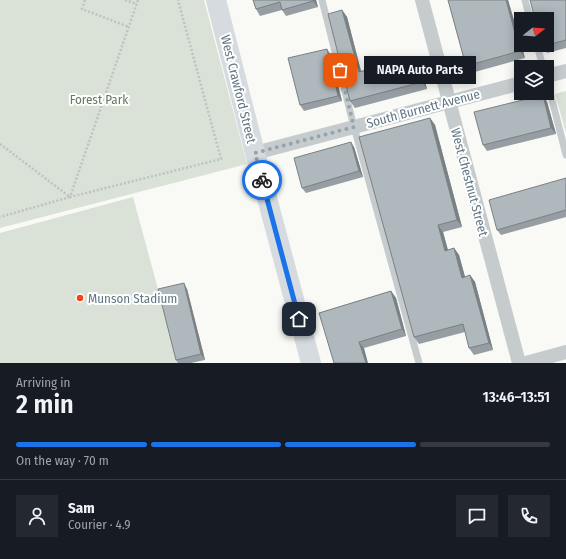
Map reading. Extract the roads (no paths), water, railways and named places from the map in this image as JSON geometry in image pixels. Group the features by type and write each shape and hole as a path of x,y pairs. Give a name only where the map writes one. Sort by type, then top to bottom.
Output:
{"street":[{"name":"West Crawford Street","path":"216,0 311,363"},
{"name":"West Chestnut Street","path":"422,0 519,363"},
{"path":"554,74 566,71"},
{"name":"South Burnett Avenue","path":"255,153 514,85"},
{"path":"526,363 566,352"}],"lane":[{"path":"322,0 354,127 419,363"},
{"path":"524,0 528,12"},
{"path":"552,100 566,155"}],"place":[{"name":"NAPA Auto Parts","path":"340,70"},
{"name":"Munson Stadium","path":"80,298"}],"park label":[{"name":"Forest Park","path":"99,99"}]}
